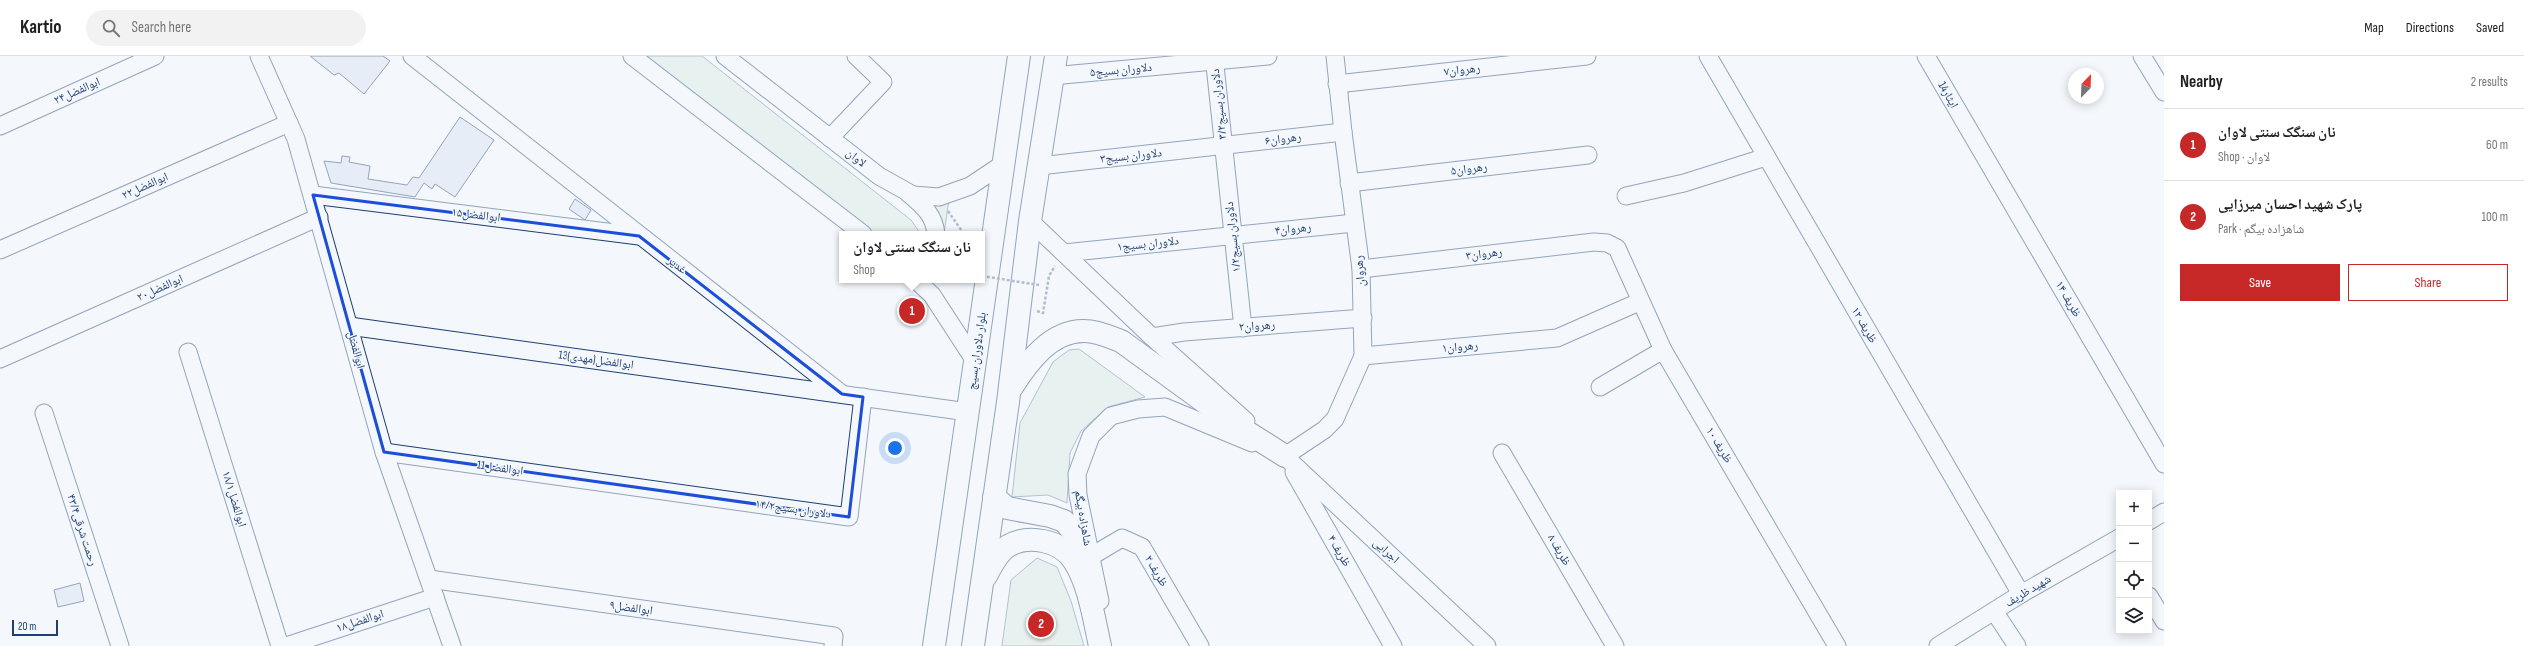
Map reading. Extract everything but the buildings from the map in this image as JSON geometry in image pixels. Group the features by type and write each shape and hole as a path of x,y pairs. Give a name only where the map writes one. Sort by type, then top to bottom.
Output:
{"main road":[{"name":"بلوار دلاوران بسیج","path":"934,646 1018,56"},
{"path":"973,646 1009,392 1030,221 1054,66"},
{"path":"1009,392 1026,364 1037,352 1051,342 1084,331 1102,334 1121,341 1239,427 1285,456"},
{"path":"994,497 1007,508 1050,516 1064,521 1079,538 1090,557"},
{"path":"982,586 991,567 1007,547 1027,540 1053,544 1074,560 1080,571 1100,646"}],"street":[{"name":"ابوالفضل۲۴","path":"0,126 155,56"},
{"name":"ابوالفضل","path":"259,56 289,123 313,194 384,452 452,646"},
{"name":"غدیر","path":"412,56 842,394 968,412"},
{"path":"632,56 859,231"},
{"name":"لاوان","path":"725,56 880,176 913,195 939,197 970,186 1003,164"},
{"path":"830,138 883,82 856,56"},
{"name":"دلاوران بسیج۵","path":"1054,66 1268,56"},
{"name":"رهروان","path":"1285,456 1324,430 1335,419 1363,356 1363,318 1360,269 1342,132 1335,56"},
{"name":"رهروان۷","path":"1337,84 1587,56"},
{"name":"ظریف ۱۲","path":"1708,56 2021,594"},
{"name":"ایثار14","path":"1926,56 1971,133"},
{"path":"2142,56 2161,87"},
{"name":"دلاوران بسیج۳/۲","path":"1214,59 1223,146"},
{"name":"ابوالفضل۲۲","path":"0,250 289,123"},
{"name":"رهروان۶","path":"1223,146 1342,132"},
{"name":"ظریف ۱۴","path":"1971,133 2164,464"},
{"name":"دلاوران بسیج۳","path":"1039,166 1223,146"},
{"name":"دلاوران بسیج۱/۲","path":"1223,146 1243,328"},
{"name":"رهروان۵","path":"1349,183 1588,155"},
{"path":"1626,196 1684,183 1766,157"},
{"path":"906,191 925,208 935,221 936,231"},
{"name":"ابوالفضل۱۵","path":"313,194 640,236"},
{"name":"ابوالفضل۲۰","path":"0,359 319,217"},
{"name":"اجرایی","path":"1030,221 1152,337 1285,456 1487,646"},
{"name":"رهروان۴","path":"1232,235 1354,223"},
{"name":"دلاوران بسیج۱","path":"1064,254 1232,235"},
{"name":"رهروان۳","path":"1360,269 1594,242 1607,243"},
{"name":"ظریف ۱۰","path":"1607,243 1617,248 1639,302 1663,350 1837,646"},
{"path":"919,283 932,295 975,361"},
{"name":"رهروان۱","path":"1363,356 1557,338 1639,302"},
{"name":"رهروان۲","path":"1152,337 1363,318"},
{"name":"13ابوالفضل(مهدی)","path":"349,326 842,394"},
{"path":"1600,387 1663,350"},
{"name":"ابوالفضل۱۸/۱","path":"188,352 280,646"},
{"name":"۱۴/۲دلاوران بسیج","path":"617,485 849,517 863,397"},
{"name":"شاهزاده بیگم","path":"1110,646 1078,495 1077,474 1091,436 1111,416 1138,409 1165,407 1285,456"},
{"name":"۴۳/۴رحمت شرقی","path":"44,413 120,646"},
{"name":"11ابوالفضل","path":"384,452 617,485"},
{"name":"ظریف ۸","path":"1502,453 1615,646"},
{"name":"ظریف ۴","path":"1285,456 1393,646"},
{"path":"2152,519 2164,512"},
{"name":"ظریف ۲","path":"1090,557 1122,538 1142,548 1200,646"},
{"name":"شهید ظریف","path":"1938,646 2021,594 2116,542"},
{"name":"ابوالفضل۹","path":"429,579 833,641"},
{"name":"ابوالفضل۱۸","path":"286,646 435,597"},
{"path":"2150,598 2164,621"},
{"path":"1994,611 2017,646"}],"path":[{"path":"939,197 962,231"},
{"path":"985,276 1039,285 1039,292"},
{"path":"1038,305 1037,312 1043,314 1049,276"}],"highlighted area":[{"path":"313,195 639,236 842,394 863,397 849,517 384,452"}],"shaded area":[{"path":"642,56 702,56 911,220 918,230 870,231"},
{"path":"949,199 944,231 938,231 926,205"},
{"path":"1079,349 1145,397 1108,407 1081,431 1070,453 1067,503 1048,495 1012,497 1020,423 1053,362 1069,350"},
{"path":"1037,558 1057,567 1071,601 1084,646 1002,646 1011,580"}],"place":[{"name":"نان سنگک سنتی لاوان","path":"912,311"},
{"name":"پارک شهید احسان میرزایی","path":"1041,624"}]}
